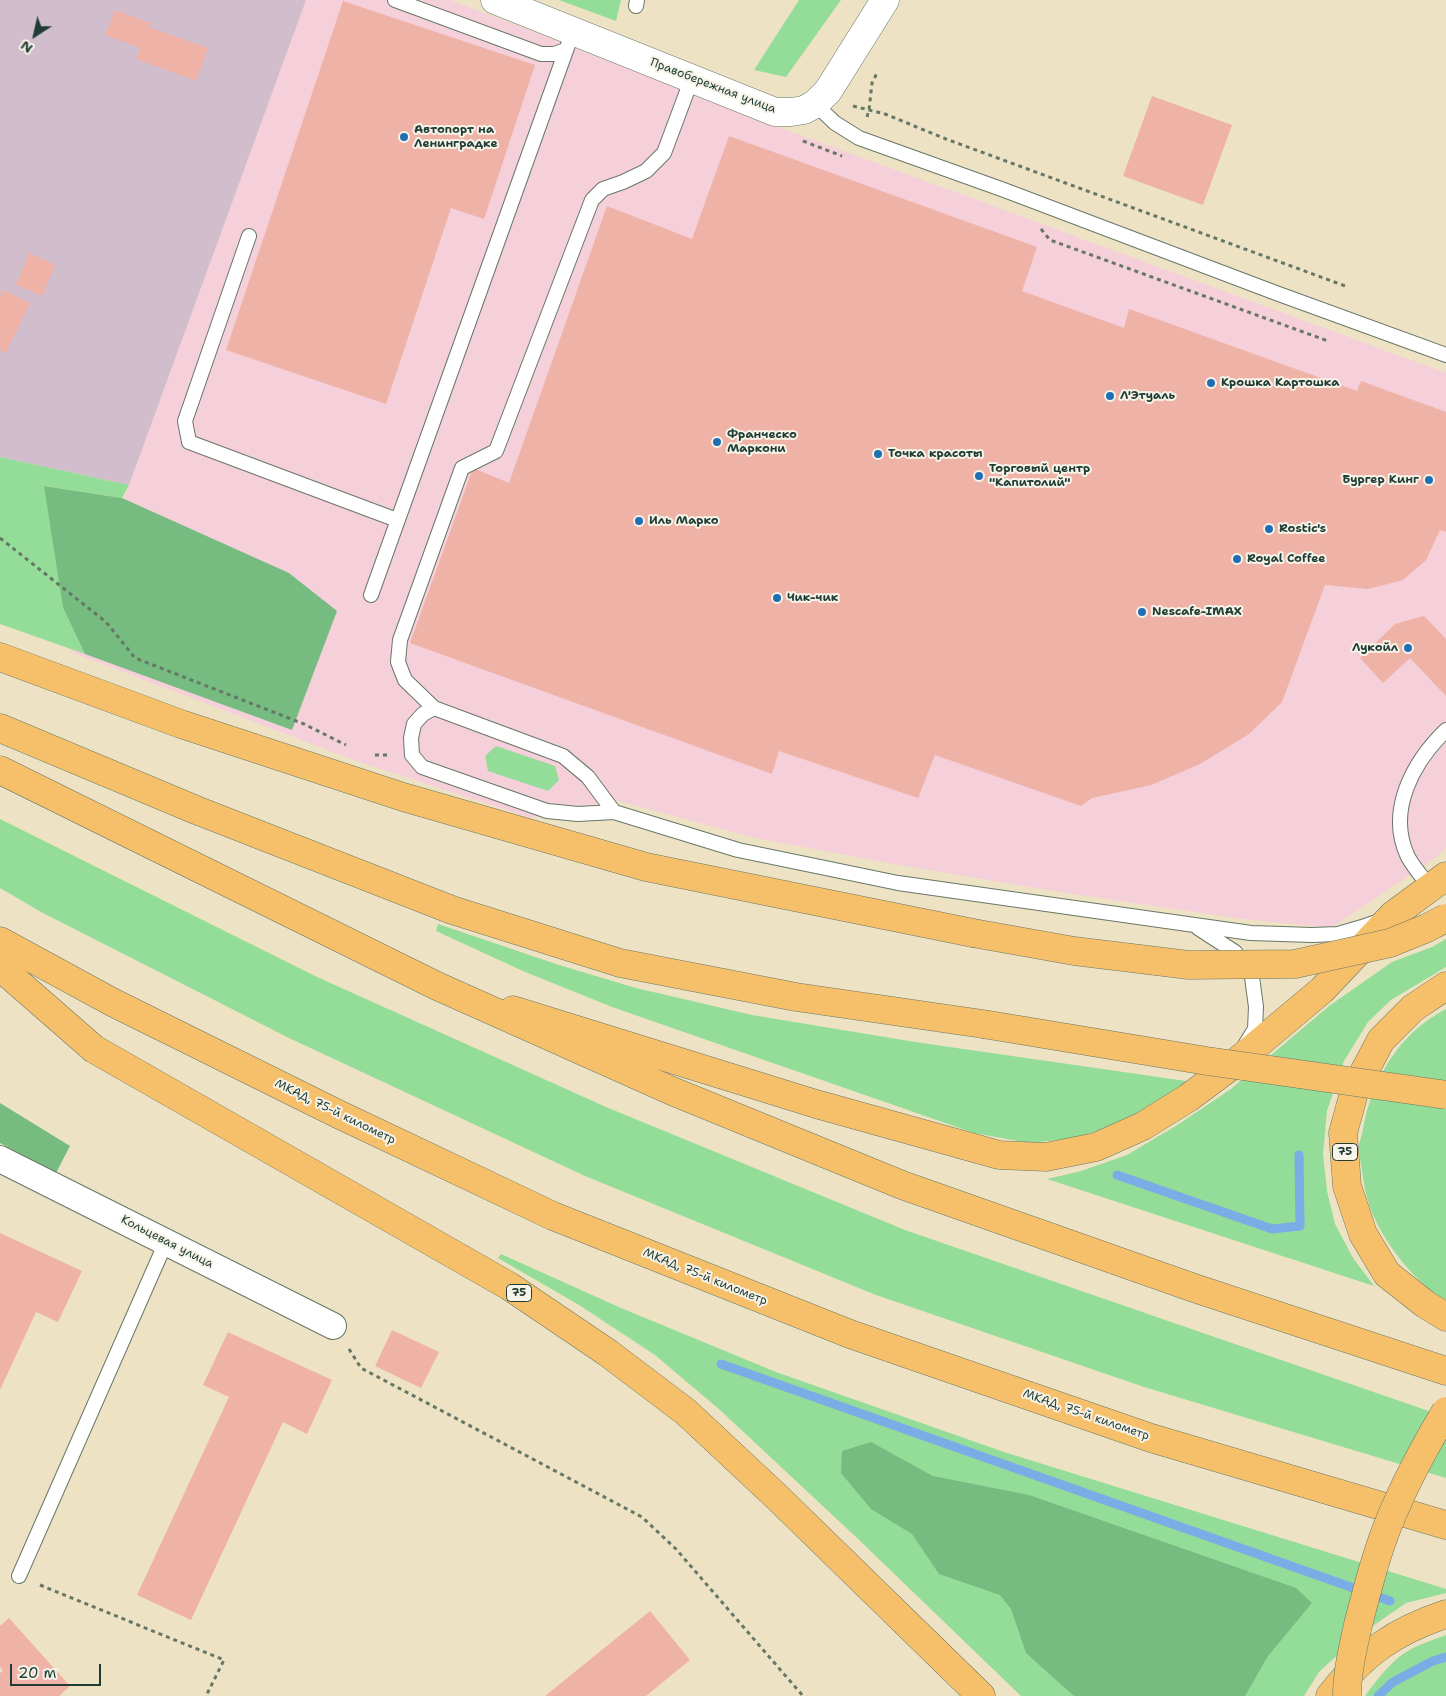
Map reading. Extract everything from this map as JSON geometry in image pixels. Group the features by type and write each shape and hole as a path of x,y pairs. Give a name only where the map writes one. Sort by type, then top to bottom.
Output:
{"main road":[{"path":"0,657 181,724 403,797 646,867 963,932 1074,951 1189,965 1295,964 1390,943 1446,918"},
{"path":"0,728 196,810 452,910 620,964 796,997 983,1024 1207,1061 1446,1095"},
{"path":"0,770 437,986 672,1092 902,1185 1194,1288 1446,1371"},
{"path":"437,986 816,1104 999,1155 1046,1157 1096,1147 1143,1126 1188,1098 1234,1063 1322,990 1393,915 1438,882"},
{"name":"МКАД, 75-й километр","path":"0,941 130,1011 338,1114 553,1216 850,1334 1151,1438 1446,1525"},
{"name":"75","path":"0,967 94,1049 509,1286 616,1359 686,1412 778,1498 982,1696"},
{"name":"75","path":"1446,986 1413,1008 1381,1040 1355,1089 1344,1133 1346,1186 1363,1234 1387,1274 1425,1304 1446,1317"},
{"path":"1347,1696 1352,1651 1381,1543 1402,1491 1425,1446 1446,1411"},
{"path":"1330,1696 1364,1658 1394,1636 1446,1614"}],"street":[{"name":"Правобережная улица","path":"495,0 570,40 692,78 775,112 804,110 822,98"},
{"path":"822,98 885,0"},
{"name":"Кольцевая улица","path":"0,1158 333,1326"}],"lane":[{"path":"396,0 541,54 554,54 570,40"},
{"path":"371,595 570,40"},
{"path":"614,812 588,777 563,756 434,708 405,680 398,662 400,640 462,468 496,451 592,200 603,189 646,171 664,153 692,78"},
{"path":"822,98 835,123 859,138 1446,355"},
{"path":"248,236 185,422 189,442 397,520"},
{"path":"434,708 423,714 414,724 411,738 412,755 422,767 547,811 578,814 614,812 738,850 898,883 1251,933 1338,934 1393,915"},
{"path":"1438,882 1409,857 1400,834 1400,810 1406,787 1418,764 1433,743 1446,730"},
{"path":"1195,926 1236,952 1252,977 1256,1007 1255,1029 1234,1063"},
{"path":"19,1576 166,1242"}],"path":[{"path":"822,98 885,114 946,139 1348,287"},
{"path":"1038,225 1050,240 1328,341"},
{"path":"0,538 106,622 135,658 304,724 352,748"},
{"path":"366,755 412,755"},
{"path":"333,1326 361,1368 642,1517 676,1548 803,1696"},
{"path":"19,1576 224,1660 206,1696"}],"shaded area":[{"path":"0,0 306,0 129,485 0,457"},
{"path":"306,0 450,0 738,112 1446,373 1446,847 1435,858 1331,928 1235,918 1040,889 755,838 615,800 531,818 354,760 71,652 129,485"}],"green space":[{"path":"559,0 621,0 616,21"},
{"path":"799,0 841,0 786,77 754,70"},
{"path":"0,457 129,485 122,498 45,486 63,608 85,654 0,624"},
{"path":"44,486 122,498 289,573 337,611 292,730 85,654 63,608"},
{"path":"496,746 555,766 559,780 548,791 488,771 485,756"},
{"path":"0,819 317,977 606,1107 905,1230 1446,1417 1446,1478 1144,1387 876,1295 585,1176 289,1038 41,912 0,888"},
{"path":"438,924 559,965 636,988 752,1015 915,1042 1193,1082 1137,1117 1076,1138 1029,1143 974,1133 612,1007 523,971 436,931"},
{"path":"1446,939 1446,967 1391,1000 1368,1022 1344,1061 1327,1111 1323,1154 1327,1191 1335,1224 1353,1258 1374,1286 1047,1179 1081,1171 1127,1155 1179,1124 1231,1089 1329,1006 1392,962 1432,947"},
{"path":"1446,1009 1446,1301 1413,1274 1386,1240 1367,1199 1359,1143 1373,1093 1390,1059 1414,1031"},
{"path":"0,1103 70,1146 56,1173 0,1143"},
{"path":"501,1254 621,1308 776,1372 1004,1452 1446,1589 1446,1593 1406,1603 1357,1637 1319,1672 1304,1696 1021,1696 857,1538 720,1410 655,1355 579,1305 498,1258"},
{"path":"871,1442 933,1476 1029,1495 1296,1588 1312,1603 1268,1656 1245,1696 1074,1696 1026,1653 1011,1609 1000,1595 939,1574 912,1534 871,1509 841,1473 842,1451"},
{"path":"1446,1635 1446,1696 1365,1696 1381,1675 1404,1653"}],"building":[{"name":"Автопорт на Ленинградке","path":"343,1 535,65 484,219 451,208 386,404 226,350"},
{"path":"115,10 151,23 149,27 208,48 196,81 136,59 140,48 105,35"},
{"path":"1152,96 1232,125 1203,205 1123,176"},
{"name":"Торговый центр \"Капитолий\"","path":"729,136 1037,247 1022,291 1124,328 1129,309 1357,391 1361,381 1446,412 1446,532 1440,530 1426,560 1403,580 1368,589 1325,585 1282,702 1249,734 1200,764 1151,785 1092,798 1081,806 935,755 918,798 779,751 772,774 410,643 473,468 509,483 607,206 692,239"},
{"path":"29,253 55,265 42,296 16,285"},
{"path":"3,290 30,303 6,353 0,350 0,296"},
{"name":"Лукойл","path":"1424,616 1446,639 1446,696 1410,658 1383,683 1360,658 1395,624"},
{"path":"0,1233 82,1271 58,1322 36,1312 0,1390"},
{"path":"392,1330 439,1352 421,1388 375,1366"},
{"path":"228,1332 332,1380 307,1434 283,1422 191,1620 137,1595 229,1397 203,1385"},
{"path":"650,1611 690,1660 646,1696 545,1696"},
{"path":"9,1618 70,1686 59,1696 0,1696 0,1673 3,1671 0,1667 0,1626"}],"waterway":[{"path":"1117,1175 1272,1229 1300,1226 1299,1155"},
{"path":"721,1364 1390,1601"},
{"path":"1378,1696 1393,1682 1433,1661 1446,1657"}],"place":[{"name":"Автопорт на Ленинградке","path":"404,137"},
{"name":"Крошка Картошка","path":"1211,383"},
{"name":"Л'Этуаль","path":"1110,396"},
{"name":"Франческо Маркони","path":"717,442"},
{"name":"Точка красоты","path":"878,454"},
{"name":"Торговый центр \"Капитолий\"","path":"979,476"},
{"name":"Бургер Кинг","path":"1429,480"},
{"name":"Иль Марко","path":"639,521"},
{"name":"Rostic's","path":"1269,529"},
{"name":"Royal Coffee","path":"1237,559"},
{"name":"Чик-чик","path":"777,598"},
{"name":"Nescafe-IMAX","path":"1142,612"},
{"name":"Лукойл","path":"1408,648"}]}
